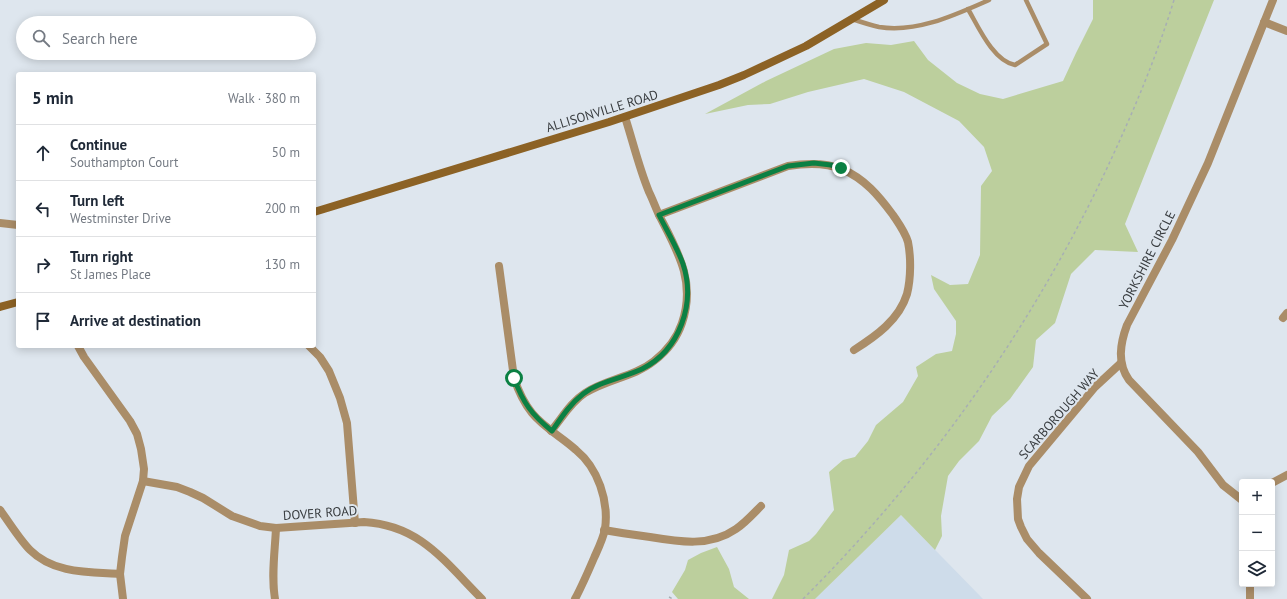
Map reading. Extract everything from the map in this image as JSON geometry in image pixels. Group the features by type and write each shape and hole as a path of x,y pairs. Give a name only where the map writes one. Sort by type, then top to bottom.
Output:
{"main road":[{"name":"ALLISONVILLE ROAD","path":"316,211 688,97 744,76 806,46 884,0"},
{"path":"0,307 16,303"}],"street":[{"name":"YORKSHIRE CIRCLE","path":"1239,498 1223,485 1198,452 1128,380 1124,374 1121,364 1120,353 1122,338 1127,326 1172,240 1208,163 1273,0"},
{"path":"1264,22 1287,31"},
{"path":"552,431 569,409 585,393 643,368 653,362 668,348 680,330 684,317 688,292 686,277 678,253 659,215 642,175 625,117"},
{"path":"659,215 788,166 814,163 831,165 841,168 864,181 883,202 902,228 908,241 910,274 907,294 900,308 888,325 873,338 854,350"},
{"path":"0,223 16,225"},
{"path":"499,266 514,378 518,391 532,413 552,431 577,450 595,473 605,505 604,530 599,547 575,599"},
{"path":"79,348 130,421 137,434 142,456 144,468 143,481 125,536 120,574 123,599"},
{"path":"311,348 320,357 329,371 340,398 347,423 354,523"},
{"name":"SCARBOROUGH WAY","path":"1087,599 1039,553 1027,539 1018,519 1017,499 1019,487 1029,466 1095,387 1121,364"},
{"path":"1275,481 1287,475"},
{"name":"DOVER ROAD","path":"143,481 177,487 203,498 232,516 260,526 276,528 376,523 402,530 414,536 438,555 482,599"},
{"path":"604,530 679,542 708,541 721,537 735,530 761,506"},
{"path":"0,510 29,550 57,567 85,572 120,574"},
{"path":"275,599 274,558 276,528"},
{"path":"1250,587 1250,599"}],"lane":[{"path":"852,19 879,27 896,28 923,24 948,17 989,0"},
{"path":"968,9 994,51 1009,64 1015,65 1048,44 1026,0"}],"path":[{"path":"803,599 854,546 913,478 968,406 1022,325 1065,251 1105,172 1141,90 1174,0"},
{"path":"669,597 673,599"}],"shaded area":[{"path":"901,515 983,599 815,599"}],"green space":[{"path":"1093,0 1214,0 1125,224 1138,252 1095,250 1071,274 1055,323 1036,340 1033,367 1010,399 992,416 979,441 959,461 948,476 941,516 942,536 935,550 901,515 815,599 772,599 784,575 789,550 809,541 834,510 829,472 843,460 855,457 868,441 876,425 903,402 918,376 916,367 936,354 952,351 956,334 956,321 934,289 931,275 950,285 968,284 980,255 981,186 992,171 984,147 959,121 904,92 864,79 808,92 770,104 748,105 705,114 766,81 834,49 866,43 891,45 914,41 928,60 957,83 980,94 1003,99 1063,81 1093,19"},
{"path":"717,547 729,569 734,587 749,599 678,599 672,592 685,570 688,560"}],"route":[{"path":"514,378 518,391 532,413 540,422 552,431 576,400 585,393 603,384 626,376 653,362 672,344 680,330 687,304 688,292 686,277 678,253 659,215 788,166 814,163 841,168"}]}
